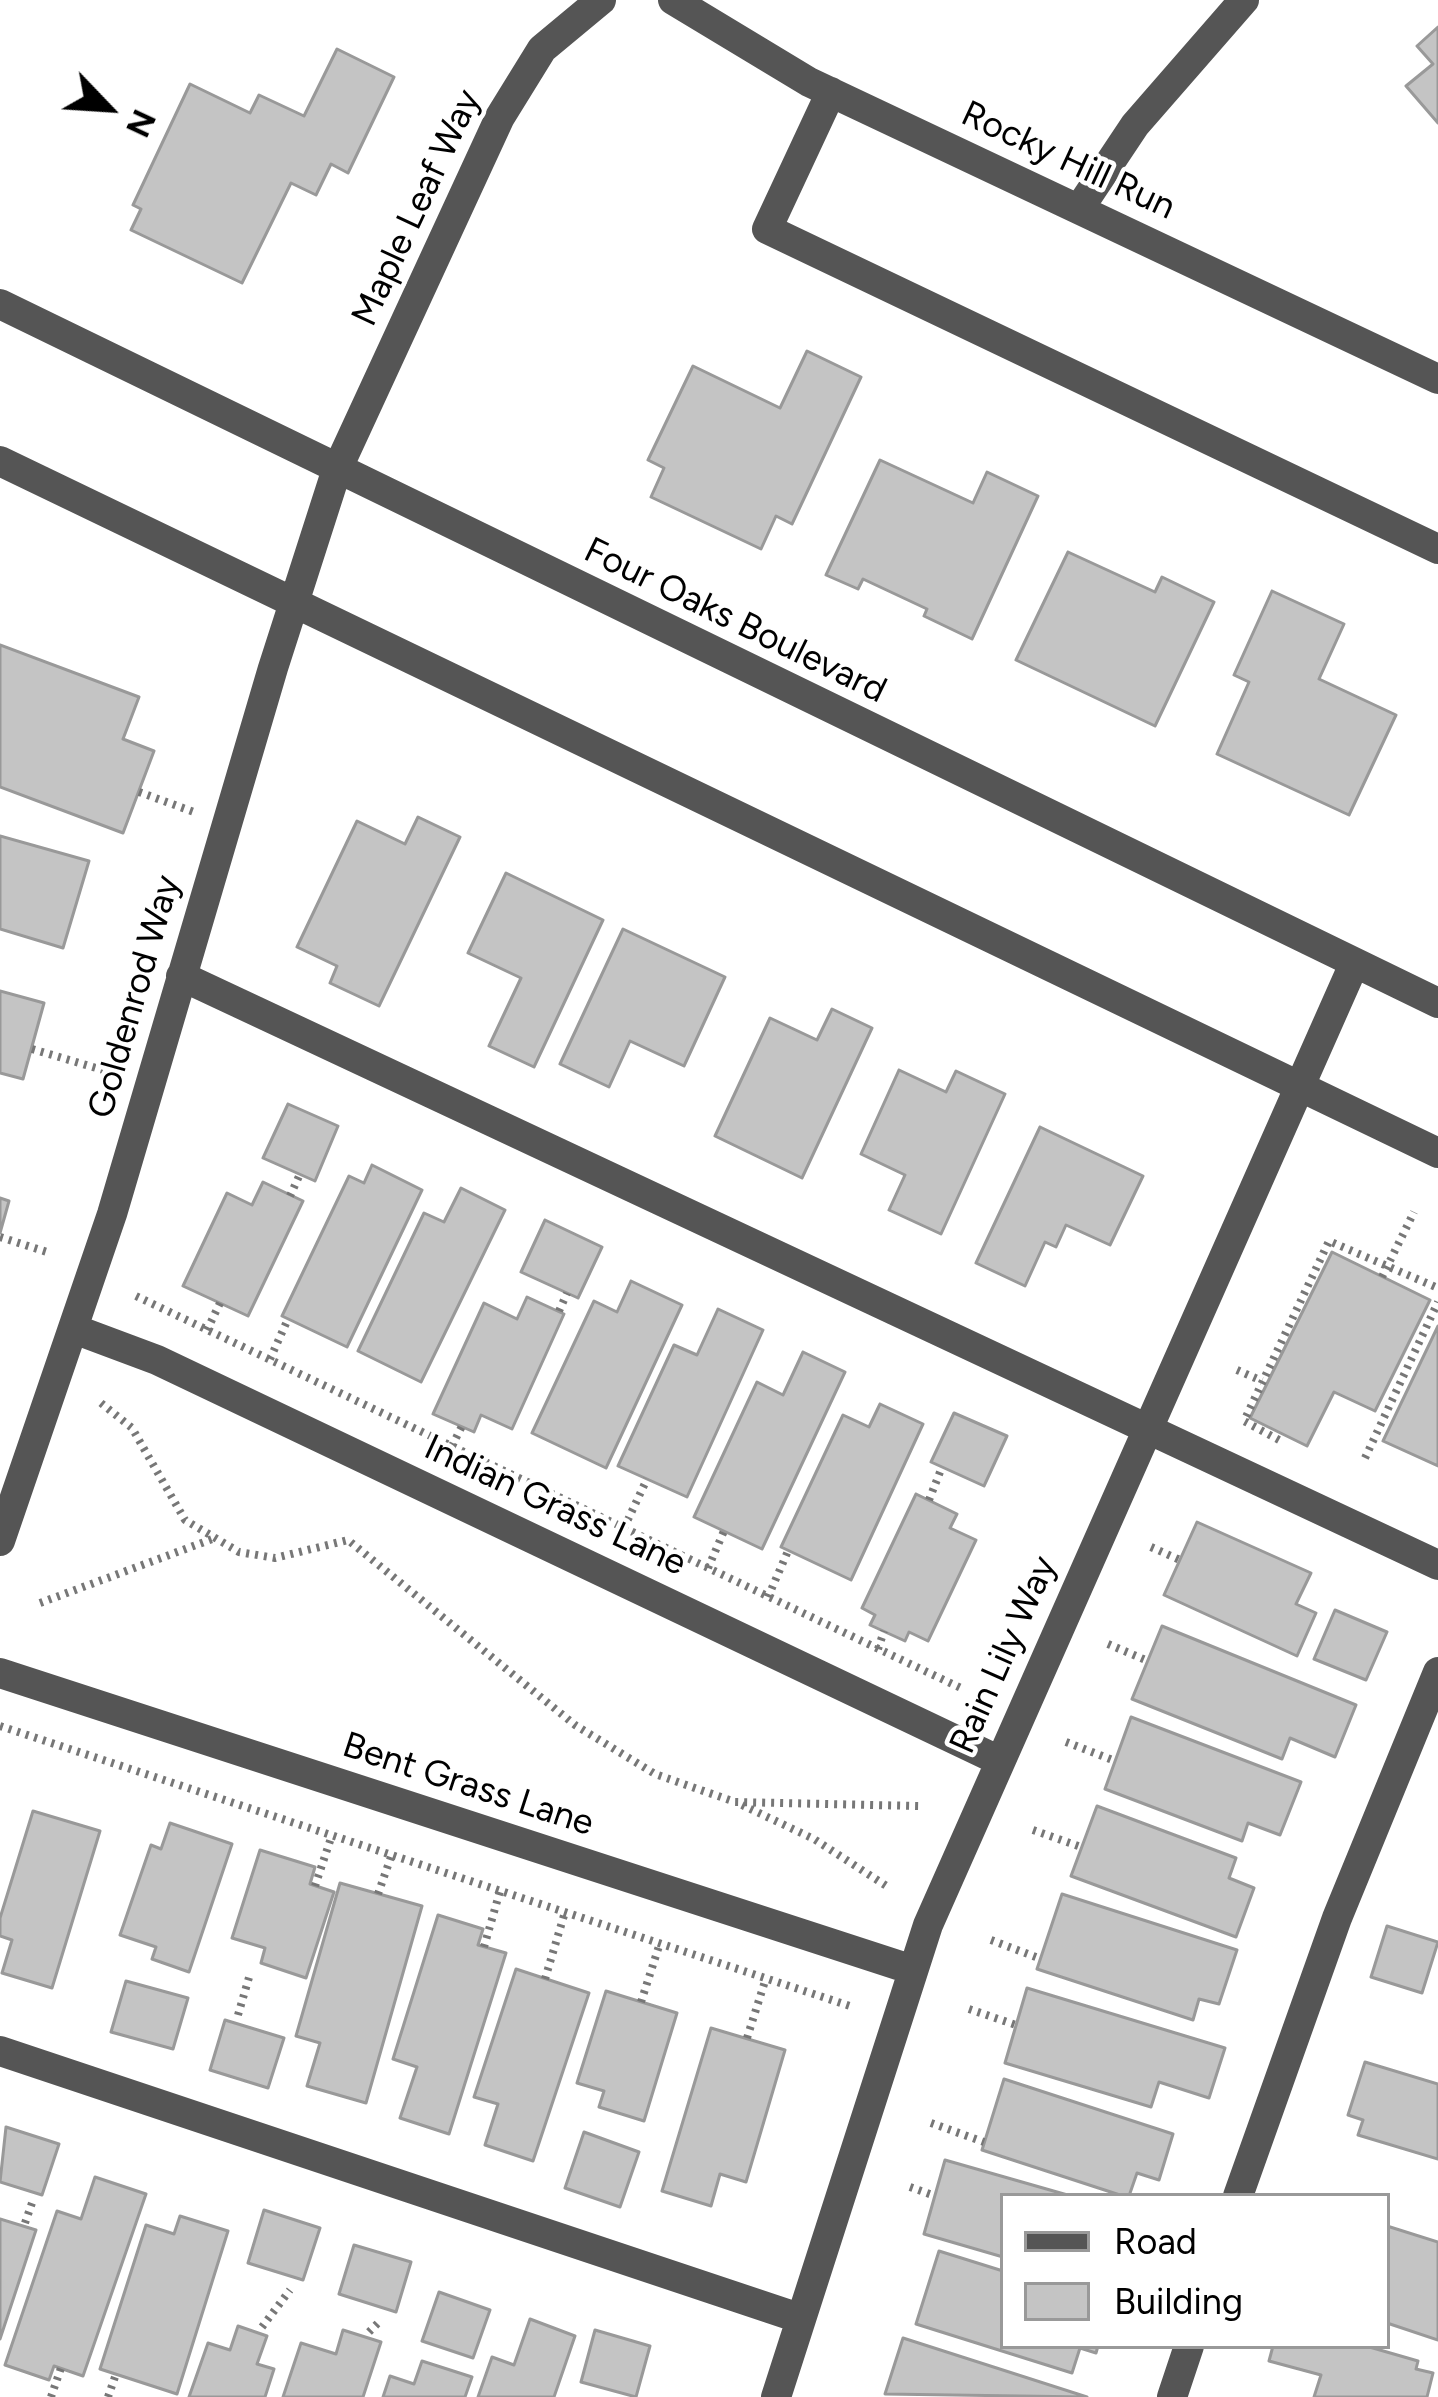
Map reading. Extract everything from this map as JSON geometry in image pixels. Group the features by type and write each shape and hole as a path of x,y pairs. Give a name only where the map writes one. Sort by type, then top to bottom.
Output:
{"street":[{"name":"Maple Leaf Way","path":"336,472 500,117 542,49 601,0"},
{"name":"Rocky Hill Run","path":"673,0 716,30 831,92 1438,379"},
{"path":"1078,209 1135,125 1244,0"},
{"path":"831,92 767,229 1438,549"},
{"name":"Four Oaks Boulevard","path":"0,304 336,472 1438,1003"},
{"path":"0,461 291,606 1438,1153"},
{"name":"Goldenrod Way","path":"0,1541 74,1329 291,606 336,472"},
{"name":"Rain Lily Way","path":"776,2397 913,1970 1000,1761 1354,964"},
{"path":"181,976 1438,1565"},
{"name":"Indian Grass Lane","path":"74,1329 157,1360 1000,1761"},
{"path":"1239,2193 1337,1918 1438,1672"},
{"name":"Bent Grass Lane","path":"0,1673 913,1970"},
{"path":"0,2051 799,2318"},
{"path":"1172,2397 1188,2349"}],"path":[{"path":"139,792 226,823"},
{"path":"32,1049 103,1070"},
{"path":"290,1196 299,1174"},
{"path":"1382,1277 1414,1212"},
{"path":"0,1237 47,1252"},
{"path":"1279,1440 1244,1421 1329,1241 1438,1288"},
{"path":"559,1311 567,1293"},
{"path":"136,1296 965,1690"},
{"path":"1365,1458 1438,1302"},
{"path":"207,1330 220,1303"},
{"path":"270,1359 288,1319"},
{"path":"1237,1370 1262,1381"},
{"path":"101,1403 132,1429 185,1520 239,1552 274,1558 348,1540 574,1725 655,1774 735,1802 814,1839 889,1886"},
{"path":"452,1446 462,1426"},
{"path":"929,1500 942,1467"},
{"path":"624,1528 647,1479"},
{"path":"708,1568 724,1531"},
{"path":"40,1603 216,1538"},
{"path":"1150,1547 1180,1560"},
{"path":"768,1597 788,1551"},
{"path":"878,1649 884,1631"},
{"path":"1108,1644 1148,1661"},
{"path":"0,1726 850,2006"},
{"path":"1066,1742 1115,1761"},
{"path":"735,1802 919,1806"},
{"path":"1033,1830 1081,1847"},
{"path":"315,1886 332,1835"},
{"path":"378,1894 392,1854"},
{"path":"484,1947 500,1890"},
{"path":"545,1979 565,1912"},
{"path":"992,1940 1041,1959"},
{"path":"641,2002 660,1943"},
{"path":"238,2015 250,1974"},
{"path":"747,2038 766,1978"},
{"path":"968,2009 1016,2025"},
{"path":"931,2123 985,2142"},
{"path":"910,2187 935,2197"},
{"path":"25,2223 32,2203"},
{"path":"262,2327 290,2290"},
{"path":"369,2332 381,2320"},
{"path":"51,2397 62,2368"},
{"path":"108,2397 116,2374"}],"building":[{"path":"1438,27 1438,123 1406,86 1433,64 1417,46"},
{"path":"337,49 394,77 348,173 331,164 316,195 291,183 242,283 131,230 141,209 133,205 190,84 250,113 259,95 304,116"},
{"path":"807,351 861,377 792,524 776,516 761,549 651,497 664,468 648,460 693,366 780,408"},
{"path":"880,460 973,503 987,472 1038,496 972,639 924,616 927,609 863,579 858,589 826,575"},
{"path":"1068,552 1155,592 1162,577 1214,602 1155,726 1016,660"},
{"path":"1272,591 1344,624 1319,679 1396,715 1349,815 1217,754 1249,682 1234,675"},
{"path":"0,645 139,697 123,739 154,751 123,833 0,787"},
{"path":"418,817 460,837 379,1006 330,983 337,966 297,947 357,821 405,844"},
{"path":"0,836 89,861 63,948 0,929"},
{"path":"506,873 603,920 534,1067 489,1046 521,978 468,953"},
{"path":"623,929 725,977 684,1066 630,1041 609,1087 560,1064"},
{"path":"0,991 44,1003 23,1079 0,1073"},
{"path":"832,1009 872,1028 802,1178 715,1136 770,1018 817,1040"},
{"path":"899,1070 946,1092 956,1071 1005,1094 941,1234 889,1210 905,1175 861,1154"},
{"path":"288,1104 338,1126 315,1181 263,1158"},
{"path":"1040,1127 1143,1176 1110,1245 1066,1225 1056,1247 1045,1242 1025,1286 976,1263"},
{"path":"372,1165 422,1190 347,1347 282,1316 349,1176 364,1183"},
{"path":"263,1182 303,1201 248,1316 183,1286 227,1193 252,1205"},
{"path":"461,1188 505,1210 421,1382 358,1351 424,1213 444,1222"},
{"path":"0,1198 9,1201 0,1233"},
{"path":"545,1220 602,1247 578,1298 521,1272"},
{"path":"1332,1252 1430,1300 1375,1411 1334,1392 1307,1446 1250,1418"},
{"path":"631,1281 682,1305 606,1468 532,1433 594,1301 617,1312"},
{"path":"527,1297 564,1314 512,1429 481,1415 474,1432 433,1414 484,1303 517,1319"},
{"path":"718,1309 763,1330 687,1497 618,1466 674,1345 697,1355"},
{"path":"1438,1326 1438,1466 1383,1441"},
{"path":"803,1352 845,1372 762,1549 694,1517 757,1382 783,1395"},
{"path":"880,1404 923,1424 851,1580 781,1547 843,1415 869,1427"},
{"path":"954,1413 1007,1436 984,1486 931,1462"},
{"path":"916,1494 957,1514 950,1528 976,1540 928,1641 909,1632 905,1641 870,1625 875,1615 862,1608"},
{"path":"1197,1522 1311,1573 1296,1604 1316,1613 1297,1656 1164,1595"},
{"path":"1335,1610 1387,1632 1366,1680 1314,1659"},
{"path":"1162,1626 1356,1705 1335,1757 1290,1738 1282,1759 1132,1699"},
{"path":"1131,1717 1301,1782 1280,1835 1248,1823 1242,1841 1105,1789"},
{"path":"1097,1806 1236,1858 1229,1878 1254,1888 1236,1937 1071,1876"},
{"path":"33,1811 100,1831 52,1988 2,1973 12,1940 0,1936 0,1918"},
{"path":"170,1823 232,1844 189,1972 152,1959 156,1947 120,1935 151,1845 161,1849"},
{"path":"260,1850 315,1867 310,1884 334,1892 306,1978 261,1963 265,1948 232,1938"},
{"path":"340,1883 422,1906 366,2103 307,2086 320,2043 296,2036"},
{"path":"1062,1894 1237,1950 1219,2004 1199,1999 1193,2020 1037,1969"},
{"path":"438,1915 483,1929 478,1945 506,1953 449,2134 400,2118 417,2067 393,2059"},
{"path":"1387,1926 1438,1942 1422,1993 1371,1977"},
{"path":"516,1969 589,1993 533,2161 485,2145 498,2104 474,2097"},
{"path":"126,1981 188,1998 173,2049 111,2032"},
{"path":"1027,1988 1225,2048 1209,2098 1159,2082 1151,2107 1005,2063"},
{"path":"606,1991 677,2013 644,2121 599,2107 604,2091 577,2083"},
{"path":"225,2020 284,2038 268,2088 210,2070"},
{"path":"711,2028 785,2050 746,2182 720,2174 711,2206 662,2191"},
{"path":"1365,2062 1438,2084 1438,2159 1358,2135 1363,2120 1348,2115"},
{"path":"1004,2079 1173,2134 1159,2180 1137,2173 1130,2193 1114,2193 982,2150"},
{"path":"6,2127 59,2144 42,2195 0,2182"},
{"path":"584,2132 639,2152 620,2207 565,2188"},
{"path":"945,2160 1060,2193 1000,2193 1000,2256 924,2234"},
{"path":"95,2177 146,2194 83,2376 54,2366 49,2380 5,2365 57,2211 81,2219"},
{"path":"264,2210 320,2228 303,2280 248,2263"},
{"path":"180,2216 228,2231 177,2394 100,2369 146,2225 174,2234"},
{"path":"0,2219 36,2230 0,2339"},
{"path":"1390,2227 1438,2242 1438,2340 1390,2324"},
{"path":"354,2245 411,2262 396,2312 339,2294"},
{"path":"939,2251 1000,2270 1000,2349 1080,2349 1072,2373 916,2324"},
{"path":"439,2292 490,2310 473,2358 422,2341"},
{"path":"530,2319 575,2336 554,2397 478,2397 492,2357 514,2365"},
{"path":"238,2326 267,2336 257,2364 274,2369 265,2397 189,2397 208,2343 230,2350"},
{"path":"343,2330 381,2342 363,2397 283,2397 301,2343 336,2354"},
{"path":"595,2330 650,2346 636,2397 581,2382"},
{"path":"903,2338 1087,2397 885,2394"},
{"path":"1272,2349 1376,2349 1418,2361 1416,2369 1433,2373 1427,2397 1314,2397 1321,2375 1269,2361"},
{"path":"422,2361 472,2377 465,2397 383,2397 390,2376 414,2384"}]}
